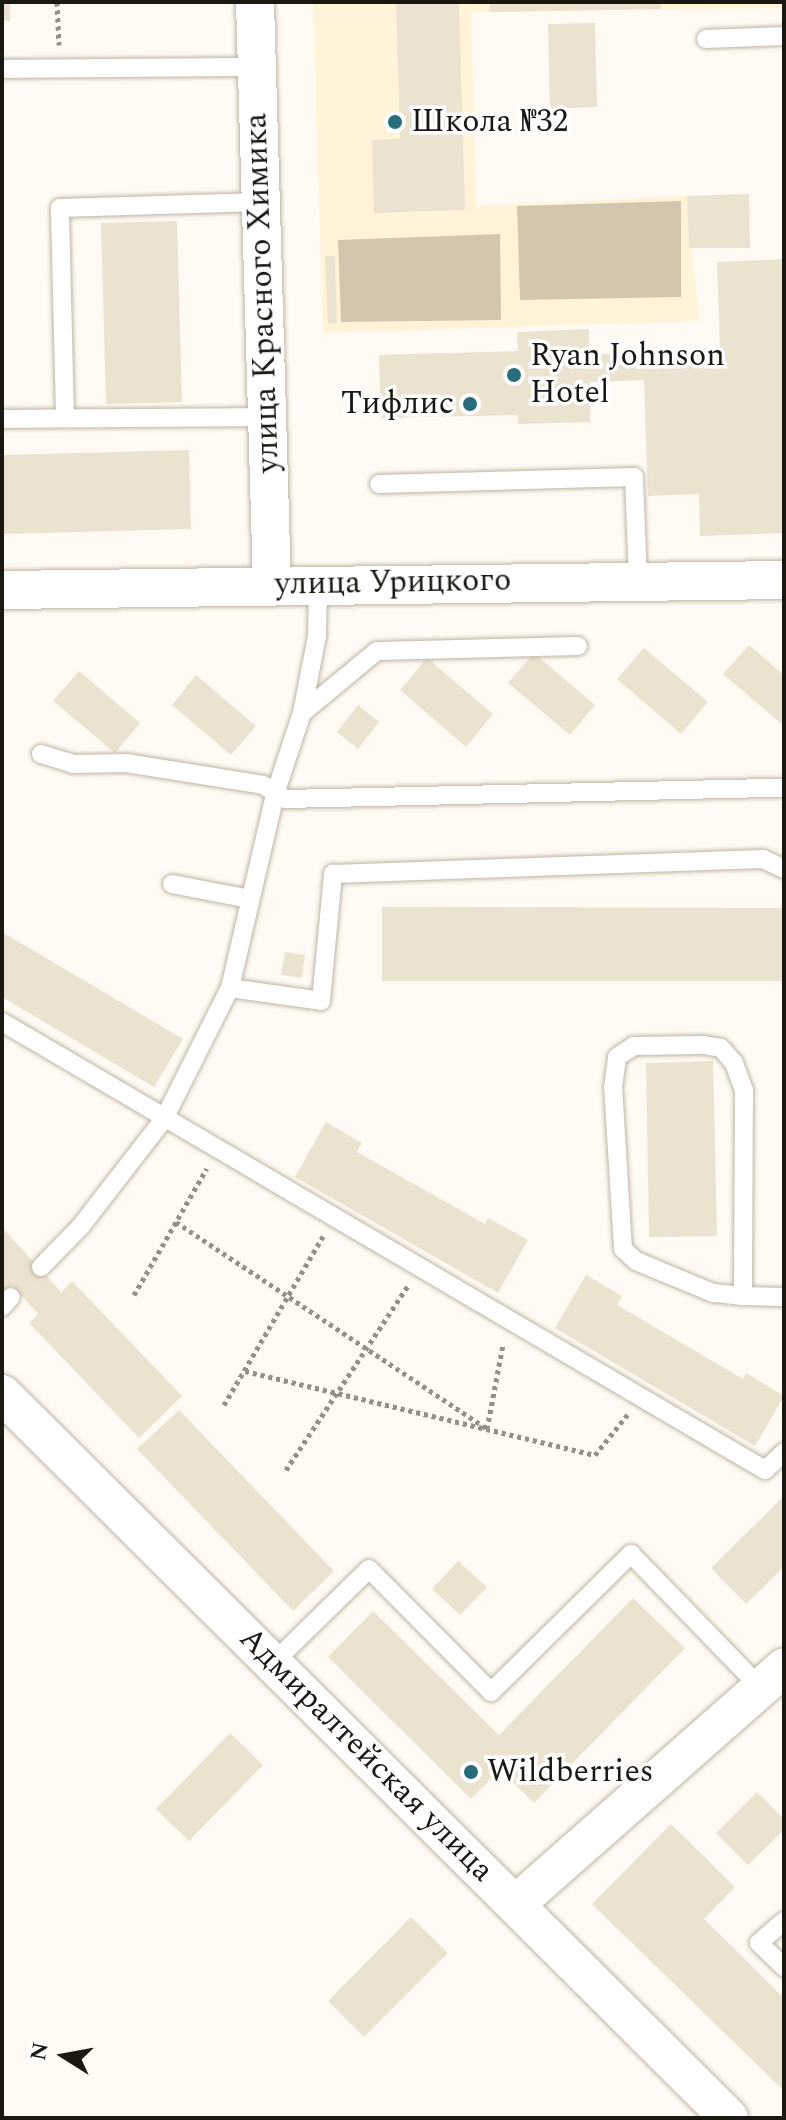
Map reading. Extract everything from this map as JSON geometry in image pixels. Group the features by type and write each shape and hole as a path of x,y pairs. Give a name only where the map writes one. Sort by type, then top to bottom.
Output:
{"street":[{"name":"улица Красного Химика","path":"255,2 272,584"},
{"name":"улица Урицкого","path":"2,590 318,583 784,580"},
{"name":"Адмиралтейская улица","path":"2,1394 517,1903 729,2118"},
{"path":"517,1903 772,1678"}],"lane":[{"path":"706,39 784,36"},
{"path":"2,69 256,67"},
{"path":"65,417 60,208 260,202"},
{"path":"2,419 267,417"},
{"path":"379,484 634,477 638,580"},
{"path":"41,1267 81,1226 164,1119 230,988 276,791 302,713 317,636 318,583"},
{"path":"302,713 377,651 578,646"},
{"path":"41,754 73,764 126,763 276,791 285,799 784,788"},
{"path":"230,988 321,1001 333,874 763,859 784,869"},
{"path":"172,884 250,899"},
{"path":"2,1022 765,1470 784,1452"},
{"path":"743,1296 744,1090 734,1063 721,1048 704,1045 634,1046 617,1057 613,1087 623,1249 636,1261 713,1293 743,1296 784,1297"},
{"path":"273,1663 369,1569 491,1692 631,1554 772,1678"},
{"path":"784,1921 759,1943 784,1967"}],"path":[{"path":"57,2 60,69"},
{"path":"134,1295 217,1150"},
{"path":"224,1405 290,1297 333,1218"},
{"path":"176,1222 487,1429"},
{"path":"286,1470 420,1269"},
{"path":"487,1429 508,1320"},
{"path":"245,1371 595,1455 641,1397"}],"shaded area":[{"name":"Школа №32","path":"313,2 784,2 784,8 471,12 476,206 687,196 699,321 323,333"},
{"path":"681,201 681,297 520,300 517,206"},
{"path":"500,234 501,320 341,322 338,240"}],"building":[{"path":"2,2 10,2 10,21 2,21"},
{"path":"396,2 459,2 465,210 374,213 372,140 400,139"},
{"path":"490,2 661,2 661,9 490,12"},
{"path":"595,23 597,107 550,109 548,24"},
{"path":"749,194 750,248 689,248 687,196"},
{"path":"177,221 182,402 106,404 101,223"},
{"path":"325,256 335,256 337,323 328,324"},
{"path":"784,259 784,533 700,536 699,494 648,496 644,380 590,382 590,422 518,424 518,415 381,418 379,355 518,351 517,332 589,329 589,355 720,347 717,262"},
{"path":"189,450 191,529 2,534 2,455"},
{"path":"749,645 784,675 784,726 723,674"},
{"path":"644,648 708,702 681,734 617,679"},
{"path":"534,653 595,705 570,735 508,683"},
{"path":"427,658 493,714 466,747 400,690"},
{"path":"79,671 140,723 115,753 53,701"},
{"path":"196,675 256,726 231,755 172,705"},
{"path":"358,705 379,722 358,749 337,732"},
{"path":"382,907 784,908 784,981 382,981"},
{"path":"2,932 183,1039 154,1087 2,997"},
{"path":"285,952 305,955 302,978 281,975"},
{"path":"713,1061 717,1236 649,1237 646,1063"},
{"path":"326,1122 362,1143 357,1152 485,1224 488,1218 528,1240 498,1293 295,1177"},
{"path":"2,1227 61,1292 72,1281 182,1396 139,1438 29,1323 38,1314 12,1285 2,1295"},
{"path":"586,1275 622,1296 617,1305 743,1379 746,1373 784,1396 755,1446 555,1328"},
{"path":"179,1410 334,1571 293,1611 137,1449"},
{"path":"784,1496 784,1567 746,1604 711,1568"},
{"path":"458,1561 487,1587 460,1615 432,1589"},
{"path":"633,1598 685,1648 534,1803 500,1770 471,1799 328,1657 373,1611 499,1735"},
{"path":"230,1733 263,1765 189,1841 156,1809"},
{"path":"757,1792 784,1819 784,1830 748,1865 716,1833"},
{"path":"671,1824 735,1887 704,1919 784,1998 784,2091 592,1904"},
{"path":"411,1917 448,1953 364,2037 328,2001"}],"place":[{"name":"Школа №32","path":"395,122"},
{"name":"Ryan Johnson Hotel","path":"514,375"},
{"name":"Тифлис","path":"470,404"},
{"name":"Wildberries","path":"471,1772"}]}
